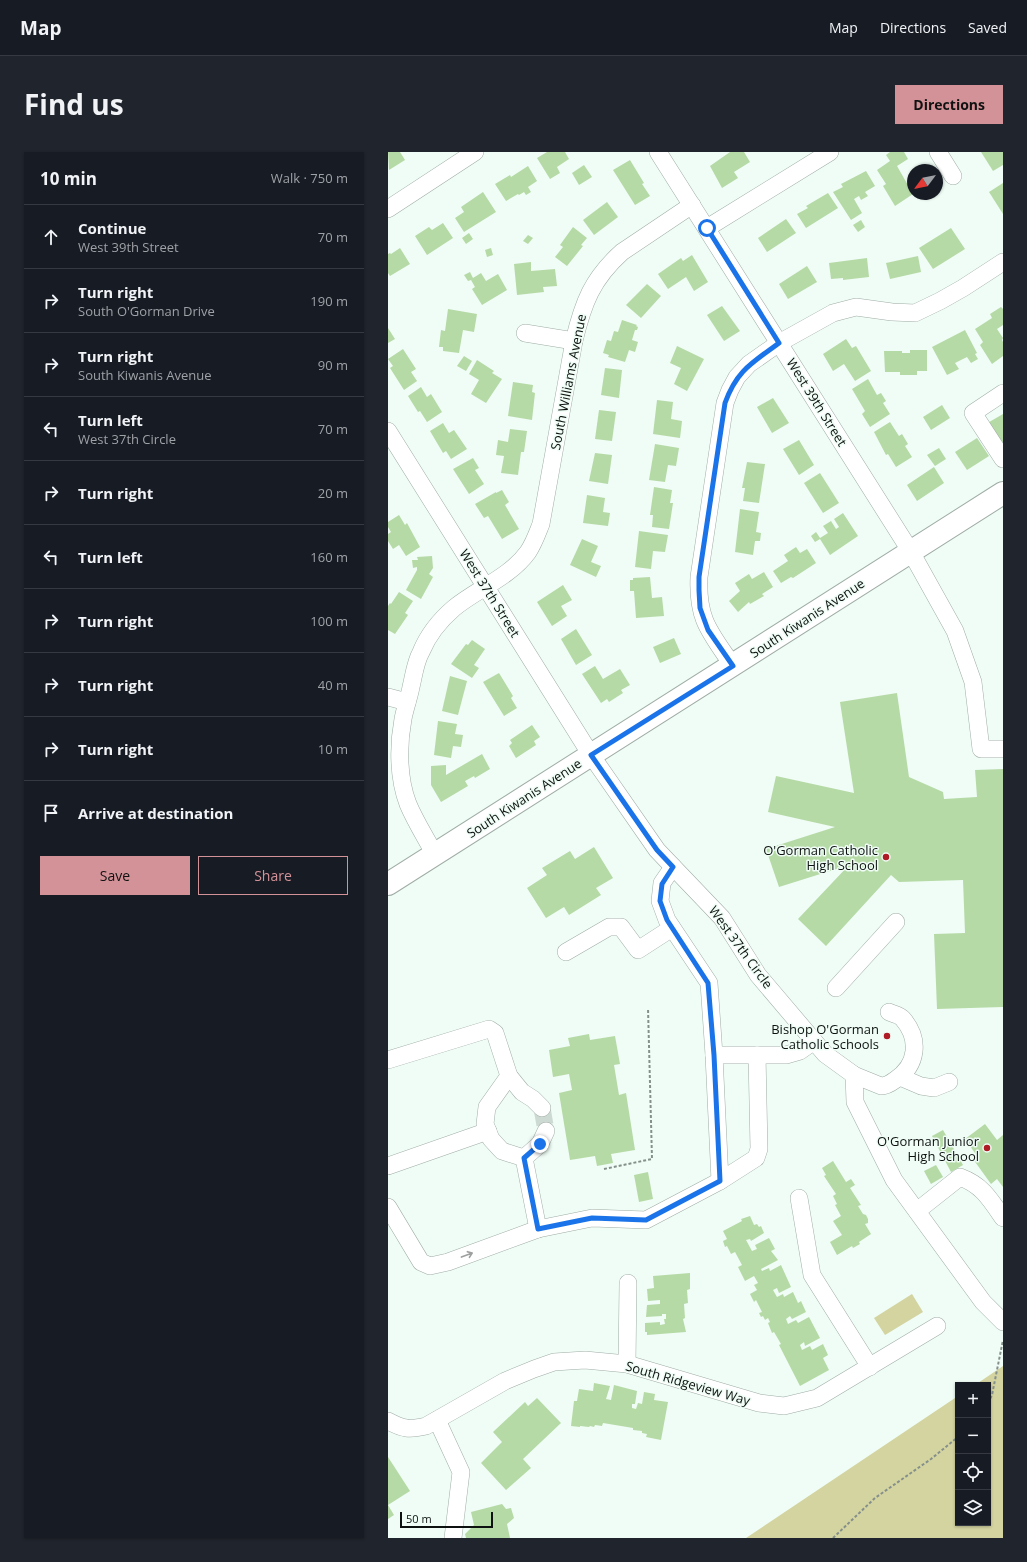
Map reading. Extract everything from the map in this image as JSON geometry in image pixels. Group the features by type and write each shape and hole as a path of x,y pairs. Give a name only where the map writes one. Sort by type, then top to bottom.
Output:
{"main road":[{"name":"South Kiwanis Avenue","path":"388,884 1003,493"}],"street":[{"path":"388,209 475,152"},
{"name":"West 39th Street","path":"658,152 911,552 955,631 973,682 981,749 1003,749"},
{"path":"707,228 830,152"},
{"path":"938,152 953,176"},
{"name":"South Williams Avenue","path":"435,855 408,803 400,765 400,739 403,719 414,670 420,653 428,638 441,620 454,608 516,566 528,552 535,540 541,524 574,341 580,314 590,291 612,261 622,252 692,204"},
{"path":"733,666 708,630 704,620 700,608 699,577 725,403 737,377 749,364 779,343 833,313 856,307 892,312 915,313 957,291 1003,263"},
{"path":"525,333 574,341"},
{"path":"1003,393 973,413 1003,459"},
{"name":"West 37th Street","path":"388,432 591,755"},
{"path":"388,697 407,702"},
{"name":"West 37th Circle","path":"591,755 657,850 722,918 758,975 825,1054 854,1075 881,1086 900,1077"},
{"path":"673,867 662,884 660,901 667,920 708,983 714,1055 720,1181"},
{"path":"836,988 896,922"},
{"path":"566,952 609,927 621,927 638,950 672,928"},
{"path":"889,1012 902,1018 913,1035 913,1058 906,1071 900,1077 921,1086 934,1088 949,1082"},
{"path":"388,1060 489,1029 495,1033 509,1076 522,1092 533,1099 542,1108"},
{"path":"714,1055 786,1055 800,1051 814,1041"},
{"path":"388,1207 421,1262 430,1266 448,1262 538,1229 592,1218 646,1220 720,1181 756,1158 759,1149 757,1055"},
{"path":"854,1075 855,1102 894,1180 983,1302 1003,1322"},
{"path":"509,1076 487,1107 485,1124 491,1139 502,1151 524,1158"},
{"path":"388,1166 488,1131"},
{"path":"524,1158 540,1144 546,1131"},
{"path":"524,1158 538,1229"},
{"path":"917,1211 960,1177 971,1181 984,1191 1003,1218"},
{"path":"799,1198 812,1275 870,1367"},
{"path":"627,1364 628,1283"},
{"name":"South Ridgeview Way","path":"388,1421 400,1427 412,1430 426,1426 505,1382 534,1368 554,1362 585,1360 627,1364 759,1403 784,1406 817,1398 937,1326"},
{"path":"437,1420 461,1472 453,1538"}],"path":[{"path":"604,1169 652,1159 648,1008"},
{"path":"991,1397 1003,1340"},
{"path":"833,1538 875,1498 931,1459 955,1439"}],"green space":[{"path":"912,1294 923,1312 885,1335 874,1318"},
{"path":"1003,1366 1003,1538 746,1538 955,1398 955,1526 991,1526 991,1382 979,1382"}],"building":[{"path":"388,152 400,152 405,160 389,170"},
{"path":"547,152 565,152 569,159 557,167 560,173 550,179 537,158"},
{"path":"730,152 744,152 750,162 734,172 738,178 722,188 710,166"},
{"path":"890,152 904,152 908,159 897,166 907,184 907,198 895,206 883,186 886,184 877,170 890,161 886,155"},
{"path":"981,152 1003,152 1003,165 993,171"},
{"path":"630,160 650,196 635,205 613,170"},
{"path":"584,165 592,177 579,185 572,173"},
{"path":"528,166 537,181 528,187 531,192 526,195 524,192 519,195 518,194 506,201 495,184 510,175 511,177"},
{"path":"866,171 875,186 865,192 868,196 861,200 859,196 854,199 862,213 851,220 833,192 843,187 841,184"},
{"path":"1003,183 1003,214 989,192"},
{"path":"483,192 496,212 464,232 455,218 464,212 461,207"},
{"path":"828,193 838,208 806,228 797,214 808,208 806,206"},
{"path":"607,202 618,217 594,235 583,220"},
{"path":"786,219 796,233 767,252 758,238"},
{"path":"861,220 865,227 858,232 853,225"},
{"path":"443,223 453,238 427,255 415,236 429,227 432,230"},
{"path":"573,227 587,238 581,245 583,246 567,266 555,257 563,247 560,245"},
{"path":"951,228 965,249 933,269 919,248"},
{"path":"469,233 473,239 466,244 462,238"},
{"path":"528,235 533,238 528,244 523,241"},
{"path":"400,248 410,264 390,276 388,273 388,254 391,254"},
{"path":"491,248 493,255 487,257 485,250"},
{"path":"692,255 708,282 694,291 686,277 668,289 658,274 681,258 683,261"},
{"path":"918,256 921,272 890,279 886,263"},
{"path":"867,258 869,277 843,280 843,278 831,279 829,263"},
{"path":"531,262 531,271 555,269 557,286 543,287 544,292 517,295 514,264"},
{"path":"807,266 817,282 788,299 779,284"},
{"path":"470,272 473,278 481,273 486,281 498,274 507,290 482,305 472,289 475,287 471,280 468,281 464,275"},
{"path":"647,284 661,296 641,318 626,305"},
{"path":"722,306 740,331 724,341 707,315"},
{"path":"1001,307 1003,309 1003,325 997,329 1003,338 1003,356 992,364 980,345 983,342 975,329 992,318 990,314"},
{"path":"448,309 477,314 474,332 463,330 459,353 443,351 443,347 439,347 441,330 445,331"},
{"path":"622,320 637,325 636,326 638,327 637,330 635,330 632,340 638,342 635,352 629,350 625,362 608,357 609,355 603,353 607,340 611,341 614,331 618,332"},
{"path":"388,328 395,339 388,343"},
{"path":"965,330 977,353 975,354 978,359 971,363 967,357 955,363 959,369 947,375 932,347"},
{"path":"846,339 852,348 856,346 871,371 855,381 844,364 833,371 823,354"},
{"path":"677,346 704,359 687,391 674,384 681,368 670,363"},
{"path":"403,349 416,369 411,372 417,381 404,390 390,368 393,366 388,359"},
{"path":"910,350 927,350 927,371 917,371 917,375 900,375 900,372 885,372 884,351 902,351 902,353 910,353"},
{"path":"464,356 472,361 466,371 457,366"},
{"path":"477,360 494,371 492,373 502,379 486,403 471,394 479,380 469,374"},
{"path":"605,368 622,370 619,398 601,395"},
{"path":"868,379 877,395 881,393 886,401 883,403 890,414 870,427 862,414 865,411 852,389"},
{"path":"513,382 533,385 532,392 535,393 532,420 508,416"},
{"path":"421,387 427,397 431,394 442,412 427,422 420,411 418,412 408,396"},
{"path":"773,398 789,423 772,433 757,407"},
{"path":"657,400 673,402 671,419 682,421 680,438 653,434"},
{"path":"942,405 950,418 931,430 923,417"},
{"path":"599,410 616,412 612,441 595,439"},
{"path":"1003,414 1003,449 984,425"},
{"path":"890,422 899,436 902,434 908,444 905,446 912,457 896,467 888,454 886,455 874,432"},
{"path":"443,423 449,433 454,430 467,449 451,459 446,451 443,453 430,431"},
{"path":"510,429 527,431 524,452 521,452 518,475 501,473 504,456 496,455 498,440 508,442"},
{"path":"977,438 989,456 967,470 955,452"},
{"path":"799,440 814,465 799,475 783,449"},
{"path":"655,444 679,448 676,466 668,465 665,482 649,480"},
{"path":"939,448 946,459 935,466 927,455"},
{"path":"595,453 612,455 608,484 589,481"},
{"path":"473,458 479,468 475,470 484,484 469,494 453,469"},
{"path":"747,462 765,464 759,503 743,501 745,488 742,488"},
{"path":"934,467 944,483 917,501 907,485"},
{"path":"820,473 839,503 823,513 804,483"},
{"path":"654,487 672,490 670,503 673,503 669,529 652,527 653,515 650,515"},
{"path":"502,490 509,502 505,505 519,529 502,539 488,516 484,518 475,504"},
{"path":"587,495 605,498 603,512 610,513 608,526 583,523"},
{"path":"740,509 759,512 756,532 761,533 760,541 755,541 753,555 735,552"},
{"path":"843,513 858,536 830,555 820,539 815,542 811,536 816,532 820,538 828,533 823,526 831,521 836,529 839,527 834,519"},
{"path":"399,515 405,525 407,523 420,547 406,556 399,545 393,549 388,541 388,534 391,532 388,527 388,522"},
{"path":"639,531 668,535 665,552 653,551 651,569 635,567"},
{"path":"582,539 598,546 591,562 601,566 596,577 570,565"},
{"path":"796,547 800,553 807,549 816,563 793,578 791,577 781,583 773,571 788,561 784,555"},
{"path":"432,556 433,568 429,574 433,577 421,599 406,590 417,570 417,567 413,568 412,560 418,560 417,557"},
{"path":"764,572 773,587 762,594 764,596 750,604 749,602 738,612 729,601 740,591 735,583 749,574 752,579"},
{"path":"650,577 652,598 662,597 664,616 636,618 634,591 630,591 630,580 633,580 633,578"},
{"path":"563,585 572,600 561,606 567,616 552,626 537,602"},
{"path":"399,592 413,601 405,613 408,615 395,634 388,630 388,606"},
{"path":"576,629 592,655 576,665 561,639"},
{"path":"674,638 681,654 660,663 653,647"},
{"path":"472,640 485,649 474,665 479,668 472,678 451,664 466,644 468,645"},
{"path":"595,666 603,679 620,669 630,685 621,690 623,693 609,702 607,699 601,703 582,674"},
{"path":"499,673 513,696 511,698 517,708 504,716 483,682"},
{"path":"450,676 467,681 458,715 442,711"},
{"name":"O'Gorman Catholic High School","path":"897,693 909,777 943,792 944,799 977,797 975,770 1003,769 1003,1007 937,1009 934,934 965,933 963,880 899,882 891,875 826,946 798,919 849,865 779,887 766,849 835,827 768,812 776,776 854,793 840,702"},
{"path":"438,721 457,724 455,734 463,735 461,747 453,746 451,758 434,755"},
{"path":"532,725 540,737 534,741 536,745 516,758 509,746 512,743 510,740"},
{"path":"482,754 490,769 475,778 474,776 465,781 468,786 441,802 431,785 431,766 446,765 446,775"},
{"path":"594,847 613,878 596,888 601,895 569,915 564,907 546,918 527,888 547,875 542,868 570,851 575,859"},
{"path":"589,1034 590,1040 615,1036 620,1064 614,1065 619,1095 626,1093 635,1150 611,1154 613,1163 597,1166 595,1156 570,1160 559,1093 572,1090 569,1074 553,1077 549,1050 570,1046 568,1038"},
{"name":"O'Gorman Junior High School","path":"985,1124 997,1140 1003,1135 1003,1187 997,1179 991,1184 973,1159 977,1156 965,1139"},
{"path":"943,1130 963,1165 951,1172 932,1136"},
{"path":"833,1161 846,1182 851,1179 855,1185 850,1188 861,1205 858,1206 868,1219 868,1223 865,1224 871,1234 859,1242 860,1244 853,1248 852,1246 837,1255 830,1242 842,1235 833,1221 841,1216 835,1205 837,1204 833,1196 836,1194 824,1176 826,1175 822,1168"},
{"path":"936,1165 943,1177 931,1184 924,1171"},
{"path":"648,1172 653,1199 639,1202 634,1175"},
{"path":"750,1216 754,1225 757,1224 759,1227 761,1226 764,1233 751,1241 750,1239 746,1240 752,1251 757,1249 755,1245 769,1238 775,1249 771,1251 778,1260 761,1269 762,1271 769,1268 770,1271 781,1265 791,1287 779,1293 777,1288 773,1290 777,1297 783,1294 784,1297 793,1292 798,1303 801,1301 806,1312 792,1319 790,1316 786,1319 788,1324 796,1320 798,1323 809,1317 820,1338 805,1346 804,1342 800,1345 802,1350 810,1346 812,1350 823,1344 828,1355 823,1358 829,1370 800,1386 779,1345 781,1344 774,1332 772,1333 768,1323 770,1322 768,1318 765,1320 763,1316 761,1317 759,1313 762,1312 756,1300 754,1302 750,1294 757,1290 754,1285 758,1283 754,1276 745,1281 738,1267 742,1265 735,1252 731,1254 727,1246 725,1247 723,1241 727,1239 723,1231 742,1221 741,1219"},
{"path":"690,1273 690,1289 687,1290 688,1303 684,1304 685,1318 683,1319 686,1332 647,1335 647,1332 645,1332 645,1323 660,1322 660,1325 665,1324 664,1319 666,1319 666,1314 662,1314 662,1316 646,1317 647,1305 660,1304 660,1300 648,1301 647,1289 654,1288 653,1276"},
{"path":"594,1383 610,1386 606,1399 611,1400 614,1385 637,1391 635,1404 632,1404 632,1408 636,1409 638,1403 642,1404 644,1392 655,1394 654,1400 668,1402 661,1440 646,1437 647,1434 642,1433 642,1431 633,1430 633,1428 603,1423 602,1426 595,1425 594,1427 571,1426 574,1401 577,1401 579,1389 593,1391"},
{"path":"537,1398 561,1423 523,1459 531,1468 506,1490 481,1463 502,1442 493,1432 525,1402 528,1406"},
{"path":"388,1457 410,1491 388,1505"},
{"path":"502,1504 506,1509 511,1508 514,1518 507,1524 510,1538 466,1538 465,1534 474,1525 471,1512"},
{"path":"388,1505 394,1515 388,1519"}],"tunnel":[{"path":"542,1108 546,1131"}],"place":[{"name":"O'Gorman Catholic High School","path":"886,857"},
{"name":"Bishop O'Gorman Catholic Schools","path":"887,1036"},
{"name":"O'Gorman Junior High School","path":"987,1148"}],"route":[{"path":"540,1144 524,1158 538,1229 592,1218 646,1220 720,1181 714,1055 708,983 667,920 660,901 662,884 673,867 657,850 591,755 733,666 708,630 704,620 700,608 699,577 725,403 737,377 749,364 779,343 707,228"}]}
